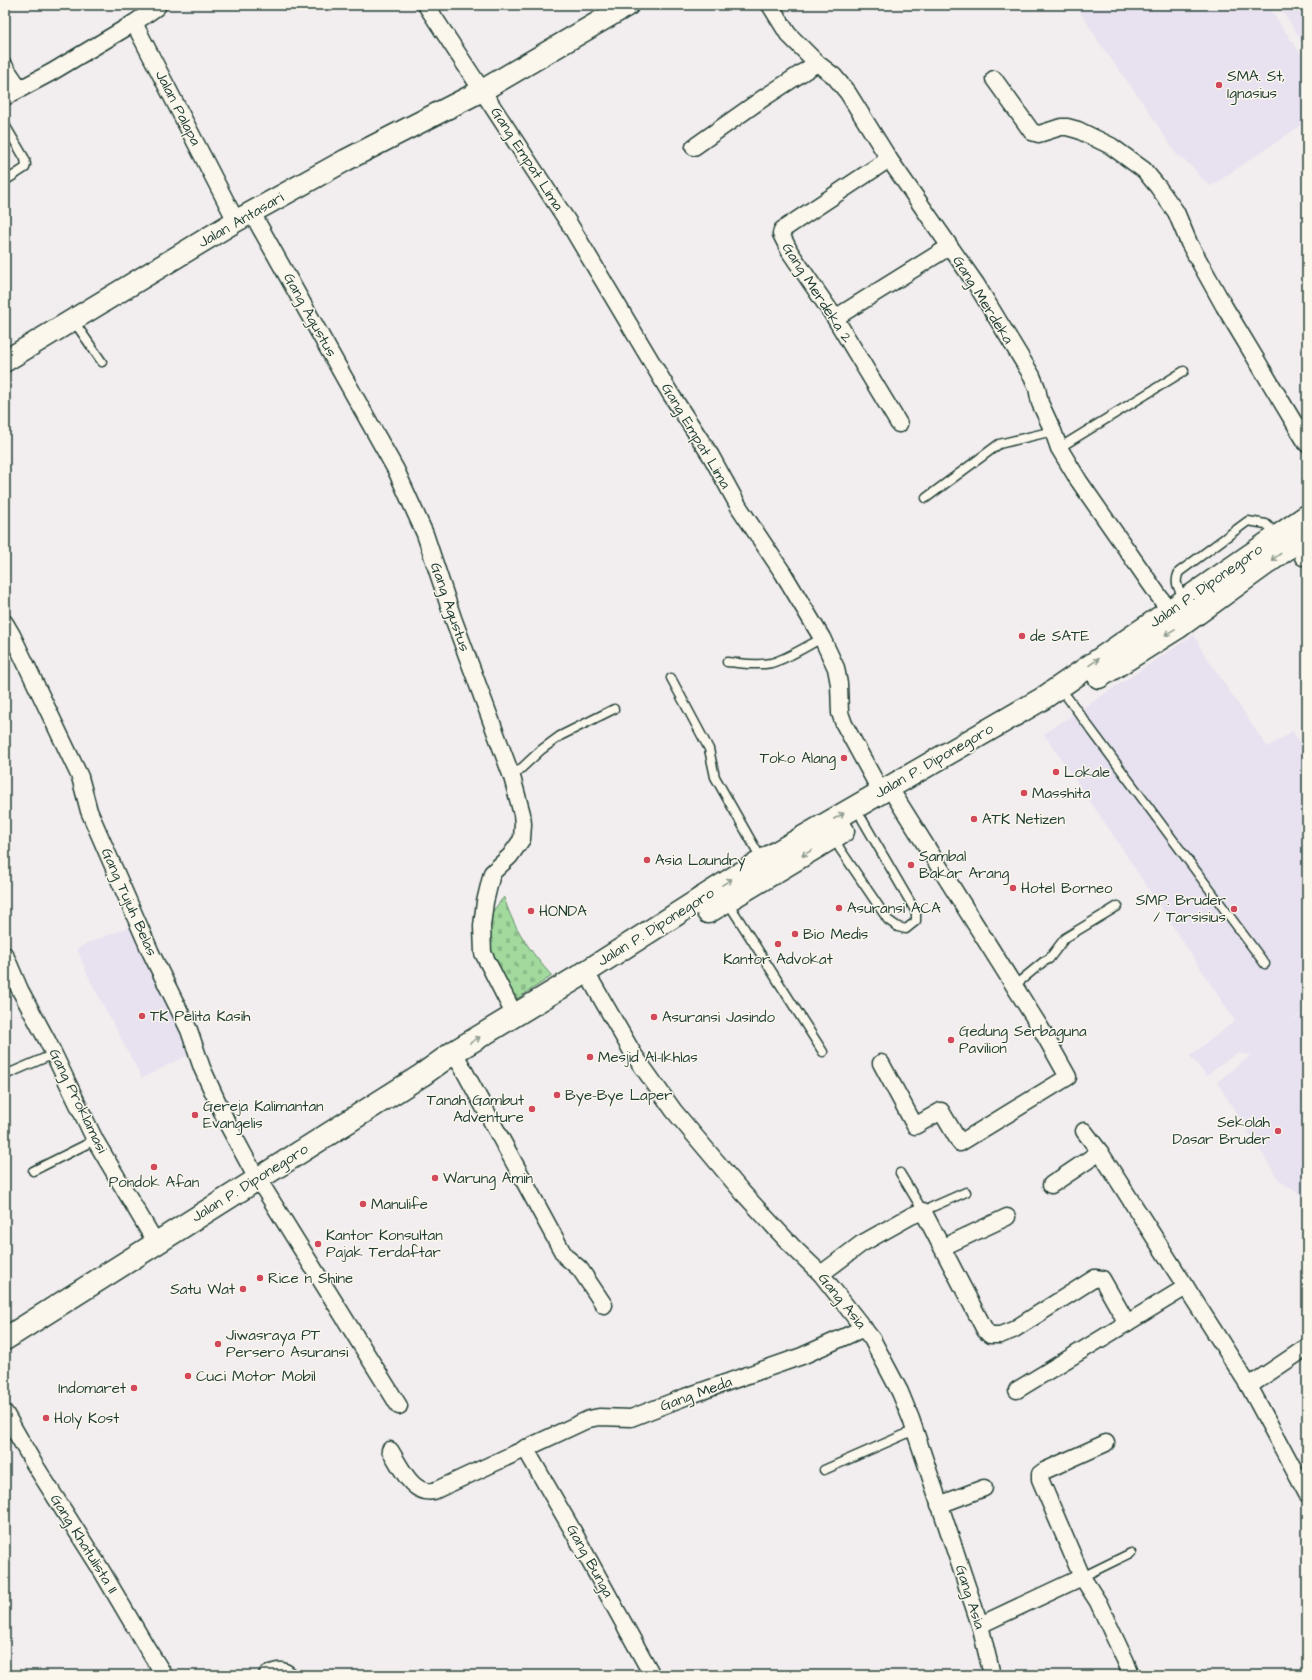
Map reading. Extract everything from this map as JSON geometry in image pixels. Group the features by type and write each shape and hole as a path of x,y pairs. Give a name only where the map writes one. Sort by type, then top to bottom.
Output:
{"main road":[{"name":"Jalan P. Diponegoro","path":"5,1353 260,1183 457,1059 552,1008 593,984 727,900 834,837 862,819 888,795 937,775 993,739 1067,697 1177,628 1213,592 1278,535 1307,516"},
{"name":"Jalan P. Diponegoro","path":"457,1059 515,1016 762,861 888,795 1042,699 1178,606 1213,592 1307,534"},
{"name":"Jalan P. Diponegoro","path":"5,1339 156,1243 260,1183"}],"street":[{"name":"Gang Empat Lima","path":"426,5 570,225 670,393 710,456 739,507 784,573 822,638 836,668 839,684 840,713 844,724 888,795 1014,986 1068,1076 960,1143 941,1111 915,1126 881,1063"},
{"name":"Jalan Antasari","path":"5,360 244,217 346,160 483,90 628,5"},
{"name":"Gang Merdeka","path":"770,5 788,34 817,63 834,76 848,93 889,158 976,284 1032,376 1037,388 1040,404 1053,431 1059,448 1079,481 1178,606"},
{"path":"5,97 134,23 158,6"},
{"name":"Jalan Palapa","path":"134,23 244,217"},
{"path":"694,147 762,98 817,63"},
{"path":"5,67 20,89"},
{"path":"994,78 1032,132 1039,134 1061,127 1068,127 1078,130 1111,146 1144,170 1176,212 1189,243 1224,306 1307,444"},
{"name":"Gang Merdeka 2","path":"889,158 782,230 782,238 835,318 899,424"},
{"name":"Gang Agustus","path":"244,217 396,470 425,534 512,777 522,814 522,839 510,856 492,873 485,902 482,932 483,953 515,1016"},
{"path":"835,318 885,285 950,246"},
{"name":"Gang Tujuh Belas","path":"5,623 12,634 80,777 89,811 151,953 189,1030 202,1068 229,1127 260,1183 399,1406"},
{"name":"Gang Proklamasi","path":"5,955 20,990 54,1054 95,1140 156,1243"},
{"name":"Gang Asia","path":"593,984 634,1055 674,1111 743,1193 792,1246 821,1274 872,1339 900,1392 915,1430 980,1625 992,1675"},
{"path":"457,1059 562,1251 566,1257 580,1269 604,1305"},
{"path":"1084,1130 1100,1152 1249,1386 1307,1494"},
{"path":"1051,1185 1100,1152"},
{"path":"821,1274 861,1244 894,1224 923,1211 985,1330 990,1335 1000,1335 1013,1330 1095,1278 1102,1279 1127,1323"},
{"path":"943,1247 1007,1217"},
{"path":"1017,1390 1186,1287"},
{"name":"Gang Meda","path":"390,1450 411,1483 418,1489 428,1492 589,1419 599,1417 631,1418 685,1397 802,1356 864,1328"},
{"path":"1249,1386 1307,1347"},
{"name":"Gang Khatulista II","path":"5,1413 33,1462 100,1568 164,1675"},
{"path":"1106,1443 1044,1471 1040,1476 1040,1480 1082,1577 1098,1602 1131,1675"},
{"name":"Gang Bunga","path":"525,1448 573,1530 652,1675"},
{"path":"939,1505 984,1488"},
{"path":"980,1625 1082,1577"},
{"path":"267,1675 274,1671 280,1670 289,1675"}],"lane":[{"path":"5,125 25,159 26,165 25,168 5,181"},
{"path":"72,320 102,362"},
{"path":"1059,448 1184,371"},
{"path":"926,498 999,444 1053,431"},
{"path":"1178,606 1176,585 1178,572 1248,521 1266,524 1278,535"},
{"path":"727,662 751,664 771,662 822,638"},
{"path":"671,678 709,750 715,778 762,861"},
{"path":"1067,697 1265,964"},
{"path":"512,777 541,750 560,736 614,709"},
{"path":"834,837 840,849 888,920 898,927 906,929 916,921 916,912 862,819"},
{"path":"727,900 823,1052"},
{"path":"1014,986 1043,962 1049,959 1065,938 1118,906"},
{"path":"5,1075 54,1054"},
{"path":"33,1170 95,1140"},
{"path":"900,1172 923,1211 966,1192"},
{"path":"824,1470 915,1430"},
{"path":"1082,1577 1131,1553"}],"shaded area":[{"name":"SMA. St, Ignasius","path":"1076,5 1267,5 1307,63 1307,121 1211,186 1199,176 1194,168 1176,154 1146,107 1099,42"},
{"path":"1278,5 1307,5 1307,48"},
{"name":"SMP. Bruder / Tarsisius","path":"1194,635 1201,649 1267,747 1288,735 1292,731 1307,752 1307,1008 1281,1030 1307,1010 1307,1199 1279,1180 1217,1082 1251,1055 1237,1053 1207,1076 1190,1056 1235,1021 1112,833 1044,734"},
{"name":"TK Pelita Kasih","path":"130,927 192,1053 142,1078 90,980 77,949 87,943"}],"green space":[{"path":"504,897 517,929 537,958 552,976 515,1000 487,944 489,916"}],"place":[{"name":"SMA. St, Ignasius","path":"1219,85"},
{"name":"de SATE","path":"1022,636"},
{"name":"Toko Alang","path":"844,758"},
{"name":"Lokale","path":"1056,772"},
{"name":"Masshita","path":"1024,793"},
{"name":"ATK Netizen","path":"974,819"},
{"name":"Asia Laundry","path":"647,860"},
{"name":"Sambal Bakar Arang","path":"911,865"},
{"name":"Hotel Borneo","path":"1013,888"},
{"name":"Asuransi ACA","path":"839,908"},
{"name":"SMP. Bruder / Tarsisius","path":"1234,909"},
{"name":"HONDA","path":"531,911"},
{"name":"Bio Medis","path":"795,934"},
{"name":"Kantor Advokat","path":"778,944"},
{"name":"TK Pelita Kasih","path":"142,1016"},
{"name":"Asuransi Jasindo","path":"654,1017"},
{"name":"Gedung Serbaguna Pavilion","path":"951,1040"},
{"name":"Mesjid Al-Ikhlas","path":"590,1057"},
{"name":"Bye-Bye Laper","path":"557,1095"},
{"name":"Tanah Gambut Adventure","path":"532,1109"},
{"name":"Gereja Kalimantan Evangelis","path":"195,1115"},
{"name":"Sekolah Dasar Bruder","path":"1278,1131"},
{"name":"Pondok Afan","path":"154,1167"},
{"name":"Warung Amin","path":"435,1178"},
{"name":"Manulife","path":"363,1204"},
{"name":"Kantor Konsultan Pajak Terdaftar","path":"318,1244"},
{"name":"Rice n Shine","path":"260,1278"},
{"name":"Satu Wat","path":"243,1289"},
{"name":"Jiwasraya PT Persero Asuransi","path":"218,1344"},
{"name":"Cuci Motor Mobil","path":"188,1376"},
{"name":"Indomaret","path":"134,1388"},
{"name":"Holy Kost","path":"46,1418"}]}
